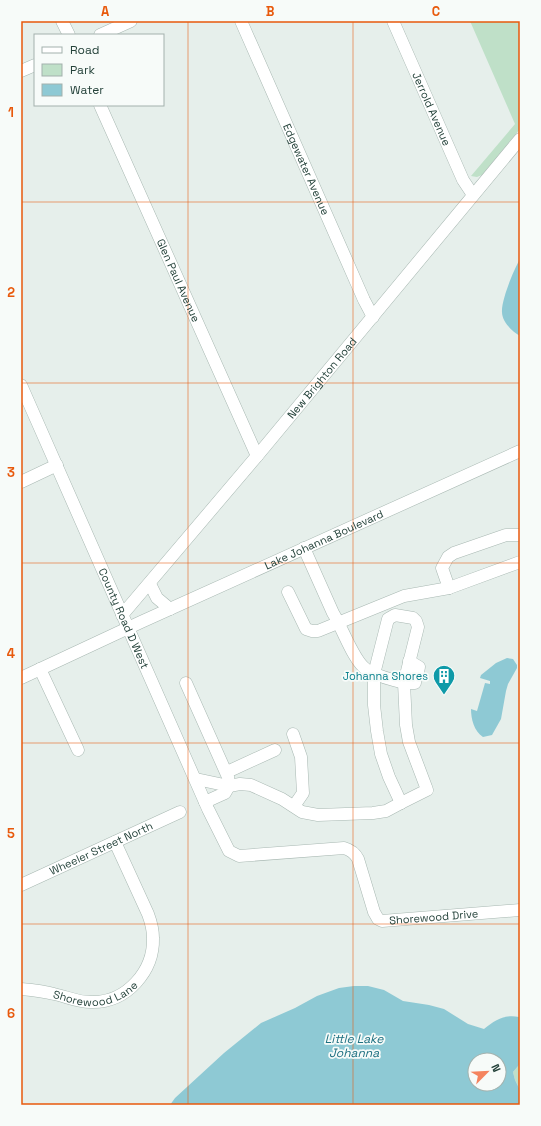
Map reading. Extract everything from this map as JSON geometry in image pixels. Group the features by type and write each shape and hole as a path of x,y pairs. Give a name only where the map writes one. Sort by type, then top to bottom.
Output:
{"street":[{"path":"62,21 68,34"},
{"path":"102,34 131,21"},
{"name":"Edgewater Avenue","path":"241,21 364,300 373,317"},
{"name":"Jerrold Avenue","path":"393,21 463,180 473,195"},
{"path":"21,71 34,65"},
{"name":"Glen Paul Avenue","path":"100,106 257,456"},
{"name":"New Brighton Road","path":"122,615 150,584 520,139"},
{"name":"County Road D West","path":"21,385 205,802 229,851"},
{"name":"Lake Johanna Boulevard","path":"21,678 308,546 520,451"},
{"path":"21,482 57,465"},
{"path":"449,588 442,568 448,557 454,553 506,535 520,535"},
{"path":"308,546 333,613 339,622 355,658 362,667 374,674 412,679"},
{"path":"288,592 306,629 318,631 404,596 449,588 520,562"},
{"path":"150,584 157,598 170,609"},
{"path":"196,779 230,786 240,784 251,785 282,799 302,812 318,815 374,813 386,811 427,790 409,742 406,725 412,679 408,661 418,627 413,618 391,616 387,621 374,674 374,705 381,754 389,777 401,803"},
{"path":"408,661 419,667 412,679"},
{"path":"40,669 78,750"},
{"path":"186,684 227,772 230,786"},
{"path":"293,734 301,756 303,793 294,806"},
{"path":"227,772 275,750"},
{"path":"205,802 224,793 230,786"},
{"name":"Wheeler Street North","path":"21,885 180,812"},
{"name":"Shorewood Lane","path":"21,989 39,990 81,1002 94,1002 112,998 128,990 138,981 145,971 153,948 152,925 115,842"},
{"name":"Shorewood Drive","path":"229,851 239,856 344,848 349,849 356,854 374,912 378,919 382,921 520,910"}],"green space":[{"path":"470,21 520,21 520,129 482,175 477,177 471,176 515,124"},
{"path":"520,1065 520,1090 513,1072"}],"water":[{"path":"520,259 520,336 506,323 502,316 502,307 511,277"},
{"path":"507,658 513,659 517,665 517,668 508,684 501,719 492,735 483,737 475,728 471,713 471,709 477,711 485,683 490,684 490,681 480,678 481,675 496,663"},
{"name":"Little Lake Johanna","path":"368,986 384,990 403,1001 444,1009 468,1024 484,1029 500,1018 520,1016 520,1065 513,1072 520,1090 520,1105 170,1105 175,1098 224,1053 261,1023 295,1008 317,996 339,988"}],"place":[{"name":"Johanna Shores","path":"444,696"}]}
